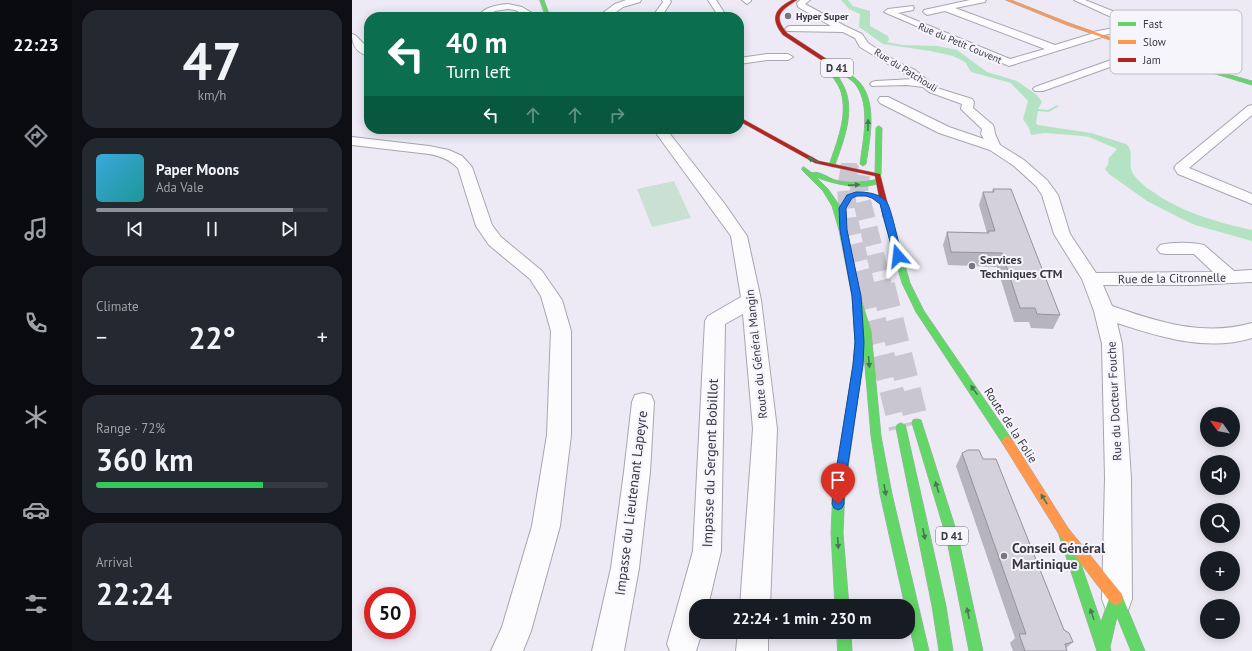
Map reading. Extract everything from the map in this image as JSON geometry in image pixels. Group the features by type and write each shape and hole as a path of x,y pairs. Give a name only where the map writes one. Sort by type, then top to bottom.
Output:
{"main road":[{"path":"542,0 546,12"},
{"name":"D 41","path":"784,0 770,11 768,23 774,32 832,72 847,87 852,95 855,113"},
{"name":"D 41","path":"795,0 787,4 779,11 776,19 777,26 785,34 843,71 859,85 867,107 867,138 863,164"},
{"path":"1008,0 1110,38"},
{"path":"832,72 840,84 845,96 844,117 832,165 830,183 844,205 843,230"},
{"path":"1222,74 1252,83"},
{"path":"859,85 880,103"},
{"name":"Route de la Folie","path":"879,121 878,178 906,283 920,312 992,416 1064,532 1117,599 1138,651"},
{"path":"744,122 816,162 878,178"},
{"path":"744,123 786,156"},
{"path":"842,599 837,533 839,490 858,365 860,342 856,296 849,254 833,201 826,190 801,167 830,183 853,185 878,178"},
{"path":"875,196 884,203"},
{"path":"856,296 866,331 876,436 886,494 922,651"},
{"name":"D 41","path":"917,423 952,536 976,651"},
{"name":"D 41","path":"901,428 939,606 946,651"},
{"path":"1064,532 1104,650"},
{"path":"1104,650 1105,631 1108,617 1117,599"},
{"path":"844,639 845,651"}],"street":[{"path":"611,12 618,6 636,0"},
{"path":"660,12 667,2 666,0"},
{"path":"712,0 720,12"},
{"name":"Rue du Patchouli","path":"806,0 801,3 801,6 834,25 859,36 864,45 895,65 911,72 933,90 968,102 967,109 988,128 988,134 995,147"},
{"path":"927,12 982,0"},
{"name":"Rue du Petit Couvent","path":"1078,0 1110,13"},
{"path":"486,12 509,7 524,12"},
{"name":"Rue du Petit Couvent","path":"910,8 888,12 1005,62 1013,63 1098,34 1110,32"},
{"path":"946,8 1055,49"},
{"path":"790,30 844,29"},
{"path":"352,37 364,50"},
{"path":"744,60 767,57 788,57"},
{"path":"1040,89 1110,64"},
{"path":"876,84 907,82 926,84"},
{"name":"Rue du Docteur Fouche","path":"880,103 944,130 995,147 1009,156 1042,183 1052,199 1062,234 1091,279 1104,311 1112,344 1118,478 1117,599"},
{"path":"1252,109 1181,168 1183,171 1252,199"},
{"name":"Route du Général Mangin","path":"663,134 740,236 752,300 765,430 755,599"},
{"path":"352,140 429,150 444,153 457,159 465,167 484,226 494,241 536,275 548,291 552,300 561,331 559,435 546,526 516,631 506,651"},
{"path":"1166,249 1198,249 1230,277"},
{"name":"Rue de la Citronnelle","path":"1091,279 1193,279 1252,276"},
{"name":"Impasse du Sergent Bobillot","path":"683,644 707,551 715,321 752,300"},
{"path":"1104,311 1165,331 1183,334 1214,337 1236,335 1252,330"},
{"name":"Impasse du Lieutenant Lapeyre","path":"608,651 625,568 638,472 643,402"},
{"path":"752,651 753,639"}],"shaded area":[{"path":"841,0 848,0 853,6 870,11 870,26 888,36 889,40 887,42 902,45 937,46 957,50 987,72 1017,81 1037,95 1042,102 1038,109 1048,110 1057,105 1059,106 1049,112 1038,111 1036,123 1038,125 1091,133 1126,144 1129,147 1131,155 1132,171 1137,179 1147,188 1173,204 1195,214 1252,230 1252,241 1195,225 1147,201 1109,174 1105,169 1108,165 1109,158 1117,149 1089,137 1083,136 1045,133 1031,135 1029,128 1023,119 1028,101 1011,83 971,72 965,62 953,56 883,44 859,27 860,14 849,9"},
{"path":"674,181 691,218 652,227 637,189"}],"building":[{"path":"993,189 1011,189 1060,315 1037,314 1035,308 1020,308 1002,253 951,252 947,232 989,233 988,231 995,231 983,192 994,192"},
{"name":"Conseil Général Martinique","path":"968,450 979,450 983,459 996,459 1064,630 1069,633 1073,642 1065,644 1067,651 1025,651 1019,634 1026,634 962,453"}],"tunnel":[{"path":"850,164 846,190 849,220 866,286"},
{"path":"861,175 859,189 883,286"},
{"path":"865,285 901,428"},
{"path":"883,285 917,423"}],"traffic: fast":[{"path":"542,0 546,12"},
{"path":"832,71 843,90 846,102 845,120 841,139 832,165"},
{"path":"846,74 858,84 863,91 866,101 866,145 863,164"},
{"path":"1222,74 1252,83"},
{"path":"878,175 879,128"},
{"path":"804,169 826,190 836,206 843,230 856,296 860,342 858,365 839,490 837,533 842,599"},
{"path":"815,174 831,181 846,184 861,184 879,181"},
{"path":"887,217 906,283 920,312 1007,441"},
{"path":"856,296 866,331 876,436 886,494 922,651"},
{"path":"917,423 952,536 976,651"},
{"path":"901,428 939,606 946,651"},
{"path":"1064,532 1104,651"},
{"path":"1116,598 1138,651"},
{"path":"1104,644 1108,622 1117,599"},
{"path":"844,639 845,651"}],"traffic: slow":[{"path":"1008,0 1068,24 1110,38"},
{"path":"1007,441 1064,532 1116,598"}],"traffic: jam":[{"path":"795,0 780,10 777,18 780,28 785,34 846,74"},
{"path":"744,122 817,162 878,175 887,217"}],"place":[{"name":"Hyper Super","path":"788,16"},
{"name":"Services Techniques CTM","path":"972,266"},
{"name":"Conseil Général Martinique","path":"1004,556"}],"route":[{"path":"838,504 860,342 856,296 849,254 843,230 842,208 845,201 849,197 856,194 866,194 875,196 884,203 898,256"}]}
